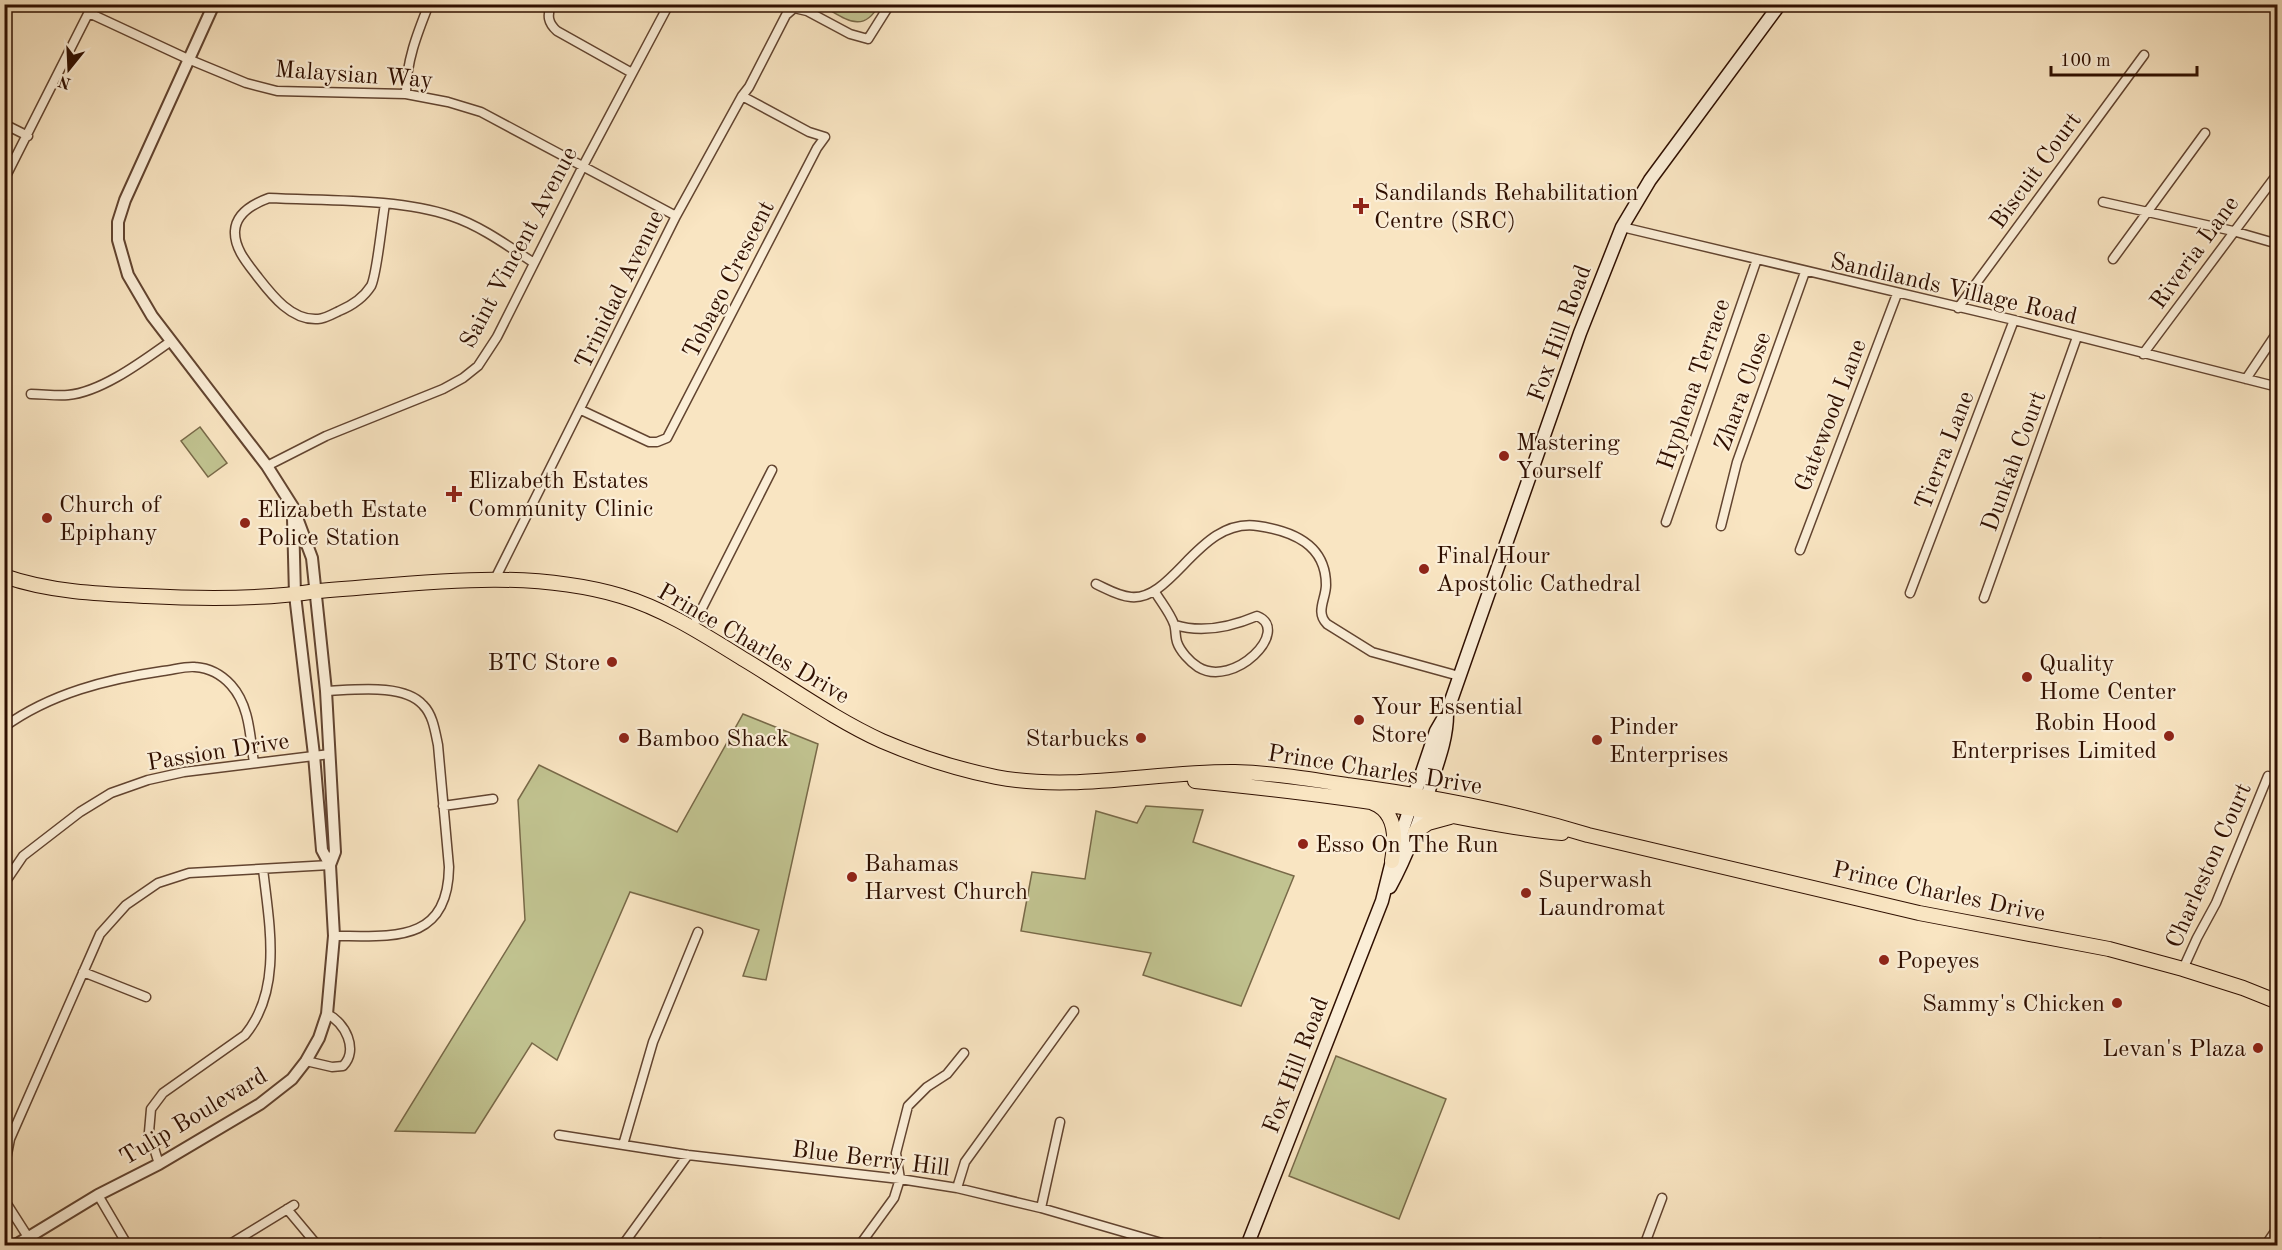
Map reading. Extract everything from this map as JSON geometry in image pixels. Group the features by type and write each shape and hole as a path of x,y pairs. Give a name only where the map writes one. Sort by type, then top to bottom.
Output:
{"highway":[{"name":"Prince Charles Drive","path":"4,576 63,589 108,594 195,598 295,595 317,591 495,579 561,584 623,597 692,628 879,740 944,764 1000,778 1069,782 1231,772 1275,774 1419,803 1535,819 1588,835 1919,913 2109,949 2183,969 2243,988 2277,1002"},
{"name":"Prince Charles Drive","path":"1152,777 1230,784 1372,802 1419,803 1458,817 1535,831 1588,835"},
{"path":"1372,802 1384,810 1392,823 1395,844 1392,861"},
{"path":"1415,832 1428,823 1442,818 1458,817"}],"main road":[{"name":"Fox Hill Road","path":"1382,901 1392,861 1447,734 1447,712 1459,676 1580,333 1622,227 1650,180 1780,4"},
{"name":"Fox Hill Road","path":"1248,1245 1382,901 1402,864 1415,832 1419,803"}],"street":[{"name":"Tulip Boulevard","path":"14,1245 98,1195 159,1164 260,1104 292,1078 306,1061 320,1038 327,1014 334,936 330,865 335,852 326,691 312,558 293,507 267,466 152,316 128,275 118,240 118,222 125,200 214,4"},
{"path":"406,94 406,76 410,55 429,4"},
{"path":"551,4 549,23 557,31 632,74"},
{"name":"Saint Vincent Avenue","path":"267,466 326,436 443,389 478,366 497,336 583,166 669,4"},
{"name":"Trinidad Avenue","path":"495,579 676,216 749,87 783,20 790,10 807,10 850,34 868,39 890,4"},
{"name":"Malaysian Way","path":"91,9 188,59 246,83 277,90 406,94 448,102 481,112 676,216"},
{"path":"4,180 91,9"},
{"name":"Biscuit Court","path":"1958,308 2144,55"},
{"name":"Tobago Crescent","path":"580,410 649,442 667,438 817,148 825,137 809,132 742,96"},
{"path":"4,124 28,136"},
{"path":"2113,259 2205,133"},
{"name":"Riveria Lane","path":"2143,354 2277,173"},
{"path":"385,204 372,284 358,300 318,320 303,317 285,308 247,263 237,244 235,229 241,217 253,204 269,198 385,204 431,210 453,216 483,230 534,263"},
{"path":"2103,201 2233,231 2277,244"},
{"name":"Sandilands Village Road","path":"1622,227 2014,320 2277,387"},
{"name":"Hyphena Terrace","path":"1666,522 1757,260"},
{"name":"Zhara Close","path":"1720,526 1737,462 1805,272"},
{"name":"Gatewood Lane","path":"1800,550 1897,294"},
{"name":"Tierra Lane","path":"1910,593 2014,320"},
{"path":"2246,379 2277,331"},
{"name":"Dunkah Court","path":"1984,598 2078,337"},
{"path":"31,394 70,395 103,384 135,366 171,341"},
{"path":"692,628 772,470"},
{"name":"Tulip Boulevard","path":"293,507 295,595 314,755 322,850 330,865"},
{"path":"1096,584 1120,595 1144,596 1155,592 1192,554 1215,536 1233,528 1253,525 1273,528 1306,541 1320,557 1326,587 1320,610 1327,624 1372,651 1459,676"},
{"path":"1155,592 1175,625 1177,642 1183,652 1198,667 1215,673 1228,671 1256,655 1268,632 1268,624 1257,616 1246,621 1200,630 1175,625"},
{"path":"4,727 53,699 98,684 121,677 194,667 213,671 231,684 241,698 254,763"},
{"path":"326,691 396,691 407,694 425,706 438,744 448,882 442,906 435,916 419,928 405,934 334,936"},
{"name":"Passion Drive","path":"4,884 23,856 80,812 111,793 157,778 330,754"},
{"name":"Charleston Court","path":"2183,969 2216,903 2268,776"},
{"path":"443,806 493,799"},
{"path":"28,1238 5,1201 4,1172 10,1139 100,934 126,905 158,883 189,873 330,865"},
{"path":"159,1164 149,1132 151,1110 163,1093 245,1035 254,1024 264,999 270,972 263,869"},
{"path":"623,1145 653,1042 698,932"},
{"path":"83,972 146,997"},
{"path":"957,1188 965,1162 1074,1011"},
{"path":"306,1061 332,1067 343,1066 349,1060 347,1035 337,1019 327,1014"},
{"path":"860,1245 894,1198 900,1179 896,1153 908,1106 927,1087 947,1074 964,1053"},
{"path":"1041,1208 1060,1122"},
{"name":"Blue Berry Hill","path":"559,1135 688,1155 900,1179 957,1188 1041,1208 1172,1245"},
{"path":"622,1245 688,1155"},
{"path":"98,1195 128,1245"},
{"path":"1644,1245 1662,1198"},
{"path":"227,1245 291,1207 318,1245"},
{"path":"2265,1245 2277,1227"}],"green space":[{"path":"820,5 879,5 866,20 859,22 845,18"},
{"path":"200,427 227,463 208,477 181,441"},
{"path":"743,714 818,744 766,980 743,976 759,930 630,892 557,1060 532,1043 475,1133 395,1131 525,920 518,800 539,765 677,832"},
{"path":"1146,806 1203,810 1193,842 1294,876 1241,1006 1143,975 1151,953 1021,931 1032,872 1085,879 1096,811 1137,823"},
{"path":"1336,1056 1446,1099 1399,1219 1289,1176"}],"place":[{"name":"Sandilands Rehabilitation Centre (SRC)","path":"1361,206"},
{"name":"Mastering Yourself","path":"1504,456"},
{"name":"Elizabeth Estates Community Clinic","path":"454,494"},
{"name":"Church of Epiphany","path":"47,518"},
{"name":"Elizabeth Estate Police Station","path":"245,523"},
{"name":"Final Hour Apostolic Cathedral","path":"1424,569"},
{"name":"BTC Store","path":"612,662"},
{"name":"Quality Home Center","path":"2027,677"},
{"name":"Your Essential Store","path":"1359,720"},
{"name":"Robin Hood Enterprises Limited","path":"2169,736"},
{"name":"Bamboo Shack","path":"624,738"},
{"name":"Starbucks","path":"1141,738"},
{"name":"Pinder Enterprises","path":"1597,740"},
{"name":"Esso On The Run","path":"1303,844"},
{"name":"Bahamas Harvest Church","path":"852,877"},
{"name":"Superwash Laundromat","path":"1526,893"},
{"name":"Popeyes","path":"1884,960"},
{"name":"Sammy's Chicken","path":"2117,1003"},
{"name":"Levan's Plaza","path":"2258,1048"}]}
